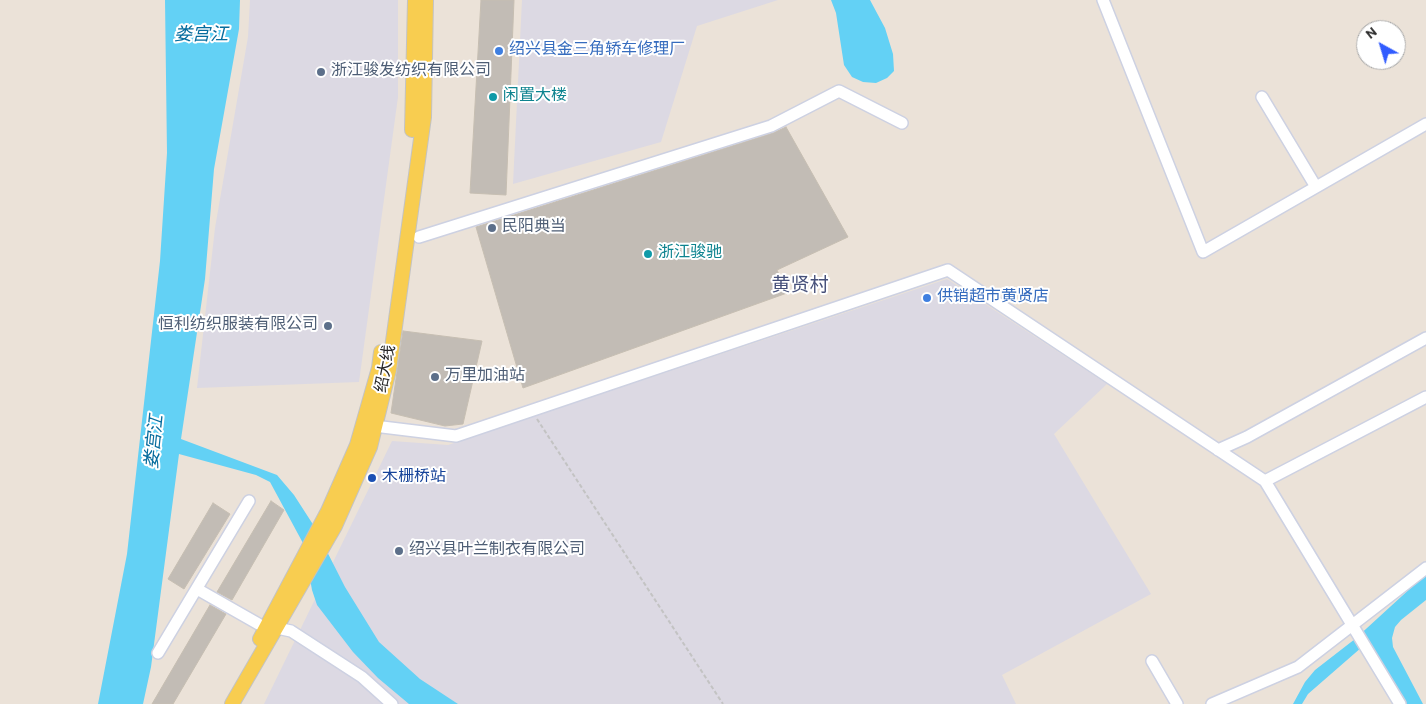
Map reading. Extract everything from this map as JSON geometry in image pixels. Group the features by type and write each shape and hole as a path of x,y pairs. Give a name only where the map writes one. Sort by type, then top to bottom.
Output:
{"main road":[{"name":"绍大线","path":"298,580 335,526 370,447 369,425 379,368 414,116 415,0"},
{"name":"绍大线","path":"230,702 298,580 357,445 369,425 388,370 424,117 426,0"}],"street":[{"path":"1103,0 1203,252 1426,124"},
{"path":"419,238 771,126 839,91 902,123"},
{"path":"1262,97 1316,188"},
{"path":"369,425 456,436 948,270 1265,481 1400,704"},
{"path":"1218,450 1247,437 1426,338"},
{"path":"1265,481 1426,397"},
{"path":"158,653 249,501"},
{"path":"1212,704 1298,667 1354,629 1426,568"},
{"path":"197,589 262,626 291,631 362,678 392,704"},
{"path":"1152,661 1177,704"}],"path":[{"path":"532,411 723,704"}],"shaded area":[{"path":"250,0 398,0 398,97 359,382 197,388 215,228 248,37"},
{"path":"522,0 778,0 697,26 661,142 513,184"},
{"path":"947,279 1107,384 1054,434 1151,594 1002,675 1016,704 264,704 392,441 448,445"}],"water":[{"name":"娄宫江","path":"165,0 240,0 239,29 214,169 205,279 181,439 277,475 294,495 314,526 345,587 379,642 420,679 458,704 409,704 378,678 353,652 317,605 312,590 304,545 270,482 256,475 179,454 151,667 143,704 98,704 127,554 160,261 167,153"},
{"path":"831,0 870,0 885,28 893,54 894,71 887,78 876,83 863,82 852,77 844,65 836,13"},
{"path":"1426,574 1426,600 1401,620 1395,627 1392,638 1393,647 1423,704 1404,704 1362,647 1308,694 1302,704 1293,704 1305,682 1315,670 1355,639"}],"building":[{"name":"闲置大楼","path":"481,0 514,0 506,195 470,193"},
{"name":"浙江骏驰","path":"786,127 848,237 777,270 787,293 523,388 476,227 773,133"},
{"name":"万里加油站","path":"403,331 482,341 463,424 445,426 391,413"},
{"path":"271,501 284,510 232,600 217,592"},
{"path":"213,503 230,514 184,589 168,579"},
{"path":"210,605 226,614 173,704 152,704"}],"place":[{"name":"绍兴县金三角轿车修理厂","path":"499,51"},
{"name":"浙江骏发纺织有限公司","path":"321,72"},
{"name":"闲置大楼","path":"493,97"},
{"name":"民阳典当","path":"492,228"},
{"name":"浙江骏驰","path":"648,254"},
{"name":"供销超市黄贤店","path":"927,298"},
{"name":"恒利纺织服装有限公司","path":"328,326"},
{"name":"万里加油站","path":"435,377"},
{"name":"木栅桥站","path":"372,478"},
{"name":"绍兴县叶兰制衣有限公司","path":"399,551"}],"district":[{"name":"黄贤村","path":"800,287"}]}
